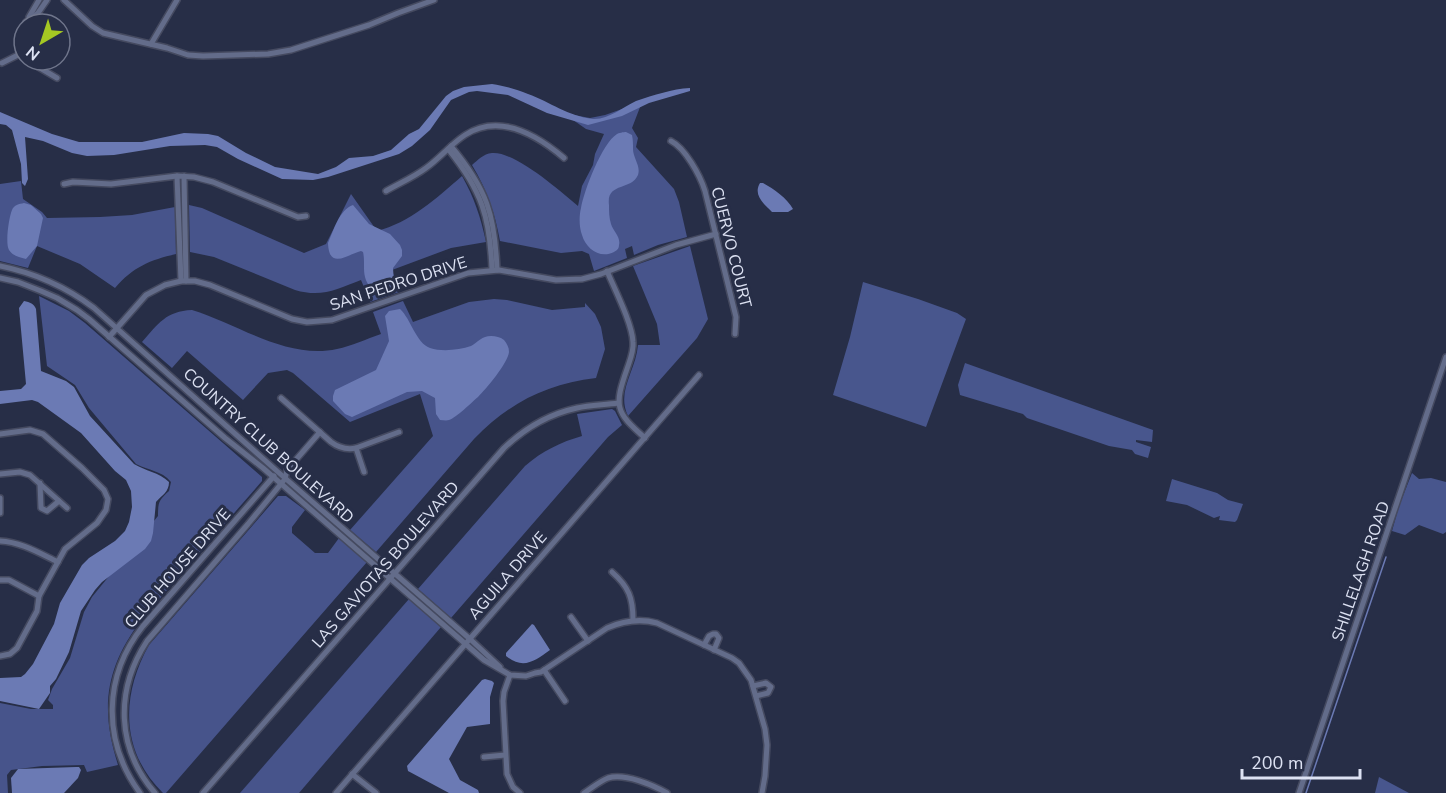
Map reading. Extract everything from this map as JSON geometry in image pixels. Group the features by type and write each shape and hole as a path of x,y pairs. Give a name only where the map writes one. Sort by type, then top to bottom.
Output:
{"street":[{"path":"38,12 47,0"},
{"path":"64,0 103,33 195,56 276,53 291,50 363,27 434,0"},
{"path":"151,44 177,0"},
{"path":"2,63 12,58"},
{"path":"47,72 57,78"},
{"path":"386,191 423,170 472,130 485,126 500,125 522,131 548,144 564,158"},
{"name":"CUERVO COURT","path":"670,141 681,149 702,182 736,317 735,334"},
{"path":"449,148 470,180 485,212 495,270"},
{"path":"109,337 142,299 151,292 165,285 184,281 181,176"},
{"path":"64,184 126,183 181,176 200,178 298,217 306,216"},
{"name":"SAN PEDRO DRIVE","path":"184,281 210,285 292,319 317,322 342,317 478,271 495,270 561,280 586,278 665,249 716,234"},
{"name":"COUNTRY CLUB BOULEVARD","path":"0,266 32,275 82,299 117,328 275,475"},
{"path":"607,272 628,321 633,340 631,358 619,393 618,403 626,421 645,438"},
{"name":"COUNTRY CLUB BOULEVARD","path":"0,278 18,282 57,298 83,314 225,438 283,481 468,641 487,662 510,675"},
{"name":"SHILLELAGH ROAD","path":"1299,793 1446,357"},
{"name":"AGUILA DRIVE","path":"336,793 699,375"},
{"path":"281,398 340,448 356,448 399,432"},
{"name":"LAS GAVIOTAS BOULEVARD","path":"203,793 494,458 519,435 564,411 618,403"},
{"path":"0,434 30,430 43,434 82,468 107,494 108,505 92,528 67,546 39,596 37,610 17,648 10,654 0,656"},
{"path":"283,481 287,470 320,432"},
{"path":"356,448 364,472"},
{"path":"275,475 287,470"},
{"path":"0,474 16,472 27,474 67,508"},
{"name":"CLUB HOUSE DRIVE","path":"140,793 123,767 114,738 113,691 123,658 133,640 151,617 275,475"},
{"name":"CLUB HOUSE DRIVE","path":"155,793 141,775 126,737 124,713 127,683 135,662 146,642 283,481"},
{"path":"40,483 41,508 47,511 59,501"},
{"path":"0,498 0,513"},
{"path":"0,541 23,545 58,562"},
{"path":"612,572 629,592 633,620"},
{"path":"0,580 9,580 39,596"},
{"path":"572,617 588,641"},
{"path":"520,793 509,781 505,755 503,700 510,675 526,676 544,670 607,628 633,620 657,623 739,663 751,680 765,729 767,745 762,793"},
{"path":"704,645 709,636 716,634 718,640 714,650"},
{"path":"544,670 565,701"},
{"path":"753,686 766,683 771,687 768,693 756,696"},
{"path":"112,714 124,713"},
{"path":"484,757 505,755"},
{"path":"352,774 376,793"},
{"path":"584,793 602,781 615,777 629,778 667,793"}],"shaded area":[{"path":"492,84 519,91 567,112 593,119 610,115 636,101 656,95 690,88 690,91 649,103 622,116 588,125 547,113 508,95 469,92 451,100 430,130 399,154 313,180 282,179 217,147 205,145 170,146 114,155 87,156 25,137 28,179 25,186 22,183 21,164 12,130 0,124 0,112 52,134 79,142 142,142 184,133 208,134 218,136 275,167 318,174 336,167 349,158 373,156 391,150 409,134 419,129 446,96 453,91 464,87"},
{"path":"642,102 632,128 638,138 636,147 674,189 687,237 634,255 632,246 625,249 627,258 594,271 589,254 582,251 561,253 500,241 490,202 472,165 483,156 492,153 513,158 537,173 578,206 582,186 593,165 604,134 586,129 563,113 590,118"},
{"path":"626,132 632,135 638,175 635,180 611,193 609,217 619,239 619,246 616,251 609,254 599,253 590,248 584,240 580,225 581,208 590,179 605,147 617,134"},
{"path":"462,176 477,208 486,242 451,248 392,270 399,292 370,302 361,280 321,293 305,292 214,257 190,252 189,205 202,208 304,253 326,244 351,194 377,231 411,216"},
{"path":"21,181 23,199 47,218 132,215 175,207 176,254 142,265 115,288 80,264 37,246 28,268 0,261 0,184"},
{"path":"760,183 780,194 793,209 788,212 772,212 758,195"},
{"path":"24,203 31,205 43,218 37,246 26,259 11,252 7,242 12,210 15,206"},
{"path":"353,205 369,224 390,234 400,245 402,256 393,268 394,283 388,291 376,291 367,282 364,274 363,252 335,259 329,252 328,243 337,221 344,211"},
{"path":"690,246 708,319 697,338 628,416 624,398 625,389 638,345 660,345 657,324 633,266"},
{"path":"863,282 957,313 966,319 926,427 833,395"},
{"path":"39,296 69,311 85,323 262,477 262,481 142,619 120,654 109,689 108,707 112,744 118,765 87,772 84,765 42,766 11,770 7,775 8,793 0,793 0,703 31,709 53,709 53,705 48,700 70,658 84,612 92,597 158,516 158,507 169,491 171,482 159,473 136,464 89,408 75,385 47,366"},
{"path":"494,299 552,310 585,307 585,303 595,314 601,327 605,349 596,378 561,385 529,397 487,426 376,552 350,530 433,436 420,394 350,422 287,370 268,373 243,400 187,351 172,368 142,342 158,324 169,316 192,310 281,345 300,350 337,349 381,334 373,312 403,301 413,322 469,302"},
{"path":"24,301 32,304 36,309 41,371 66,381 74,387 90,416 134,464 169,482 166,491 156,502 151,541 145,549 102,582 81,611 69,652 56,679 50,686 50,693 39,709 0,701 0,678 21,677 33,664 54,624 60,603 82,565 125,531 132,507 131,491 126,480 81,433 38,402 32,400 0,404 0,391 21,389 26,384 19,308"},
{"path":"400,309 417,336 430,348 461,349 488,336 504,340 508,346 508,357 496,376 478,397 452,419 440,420 436,414 435,398 422,391 407,392 352,417 345,414 333,401 335,390 376,370 389,341 385,316 389,311"},
{"path":"965,363 1153,430 1152,442 1136,440 1136,442 1151,447 1148,458 1135,454 1132,450 1109,446 1027,418 1023,414 960,395 958,385"},
{"path":"612,409 622,425 608,437 451,618 418,589 525,466 552,448 582,436 577,414"},
{"path":"1412,473 1419,479 1431,478 1446,482 1446,532 1443,534 1419,525 1405,535 1392,531"},
{"path":"1172,479 1243,504 1237,520 1235,522 1219,520 1220,516 1214,518 1187,505 1166,501"},
{"path":"278,496 286,496 305,510 292,527 292,533 315,553 328,553 339,538 367,562 166,793 163,793 149,777 132,741 129,722 130,703 133,683 140,664 149,645"},
{"path":"409,599 441,627 299,793 240,793"},
{"path":"532,624 550,650 539,658 518,663 506,656 506,653"},
{"path":"485,679 494,683 490,697 490,724 467,727 449,759 460,780 478,790 479,793 449,793 408,771 407,766"},
{"path":"79,767 81,770 78,778 64,793 12,793 11,778 18,769"},
{"path":"1379,777 1409,793 1375,793"}],"waterway":[{"path":"1306,793 1386,557"}]}
